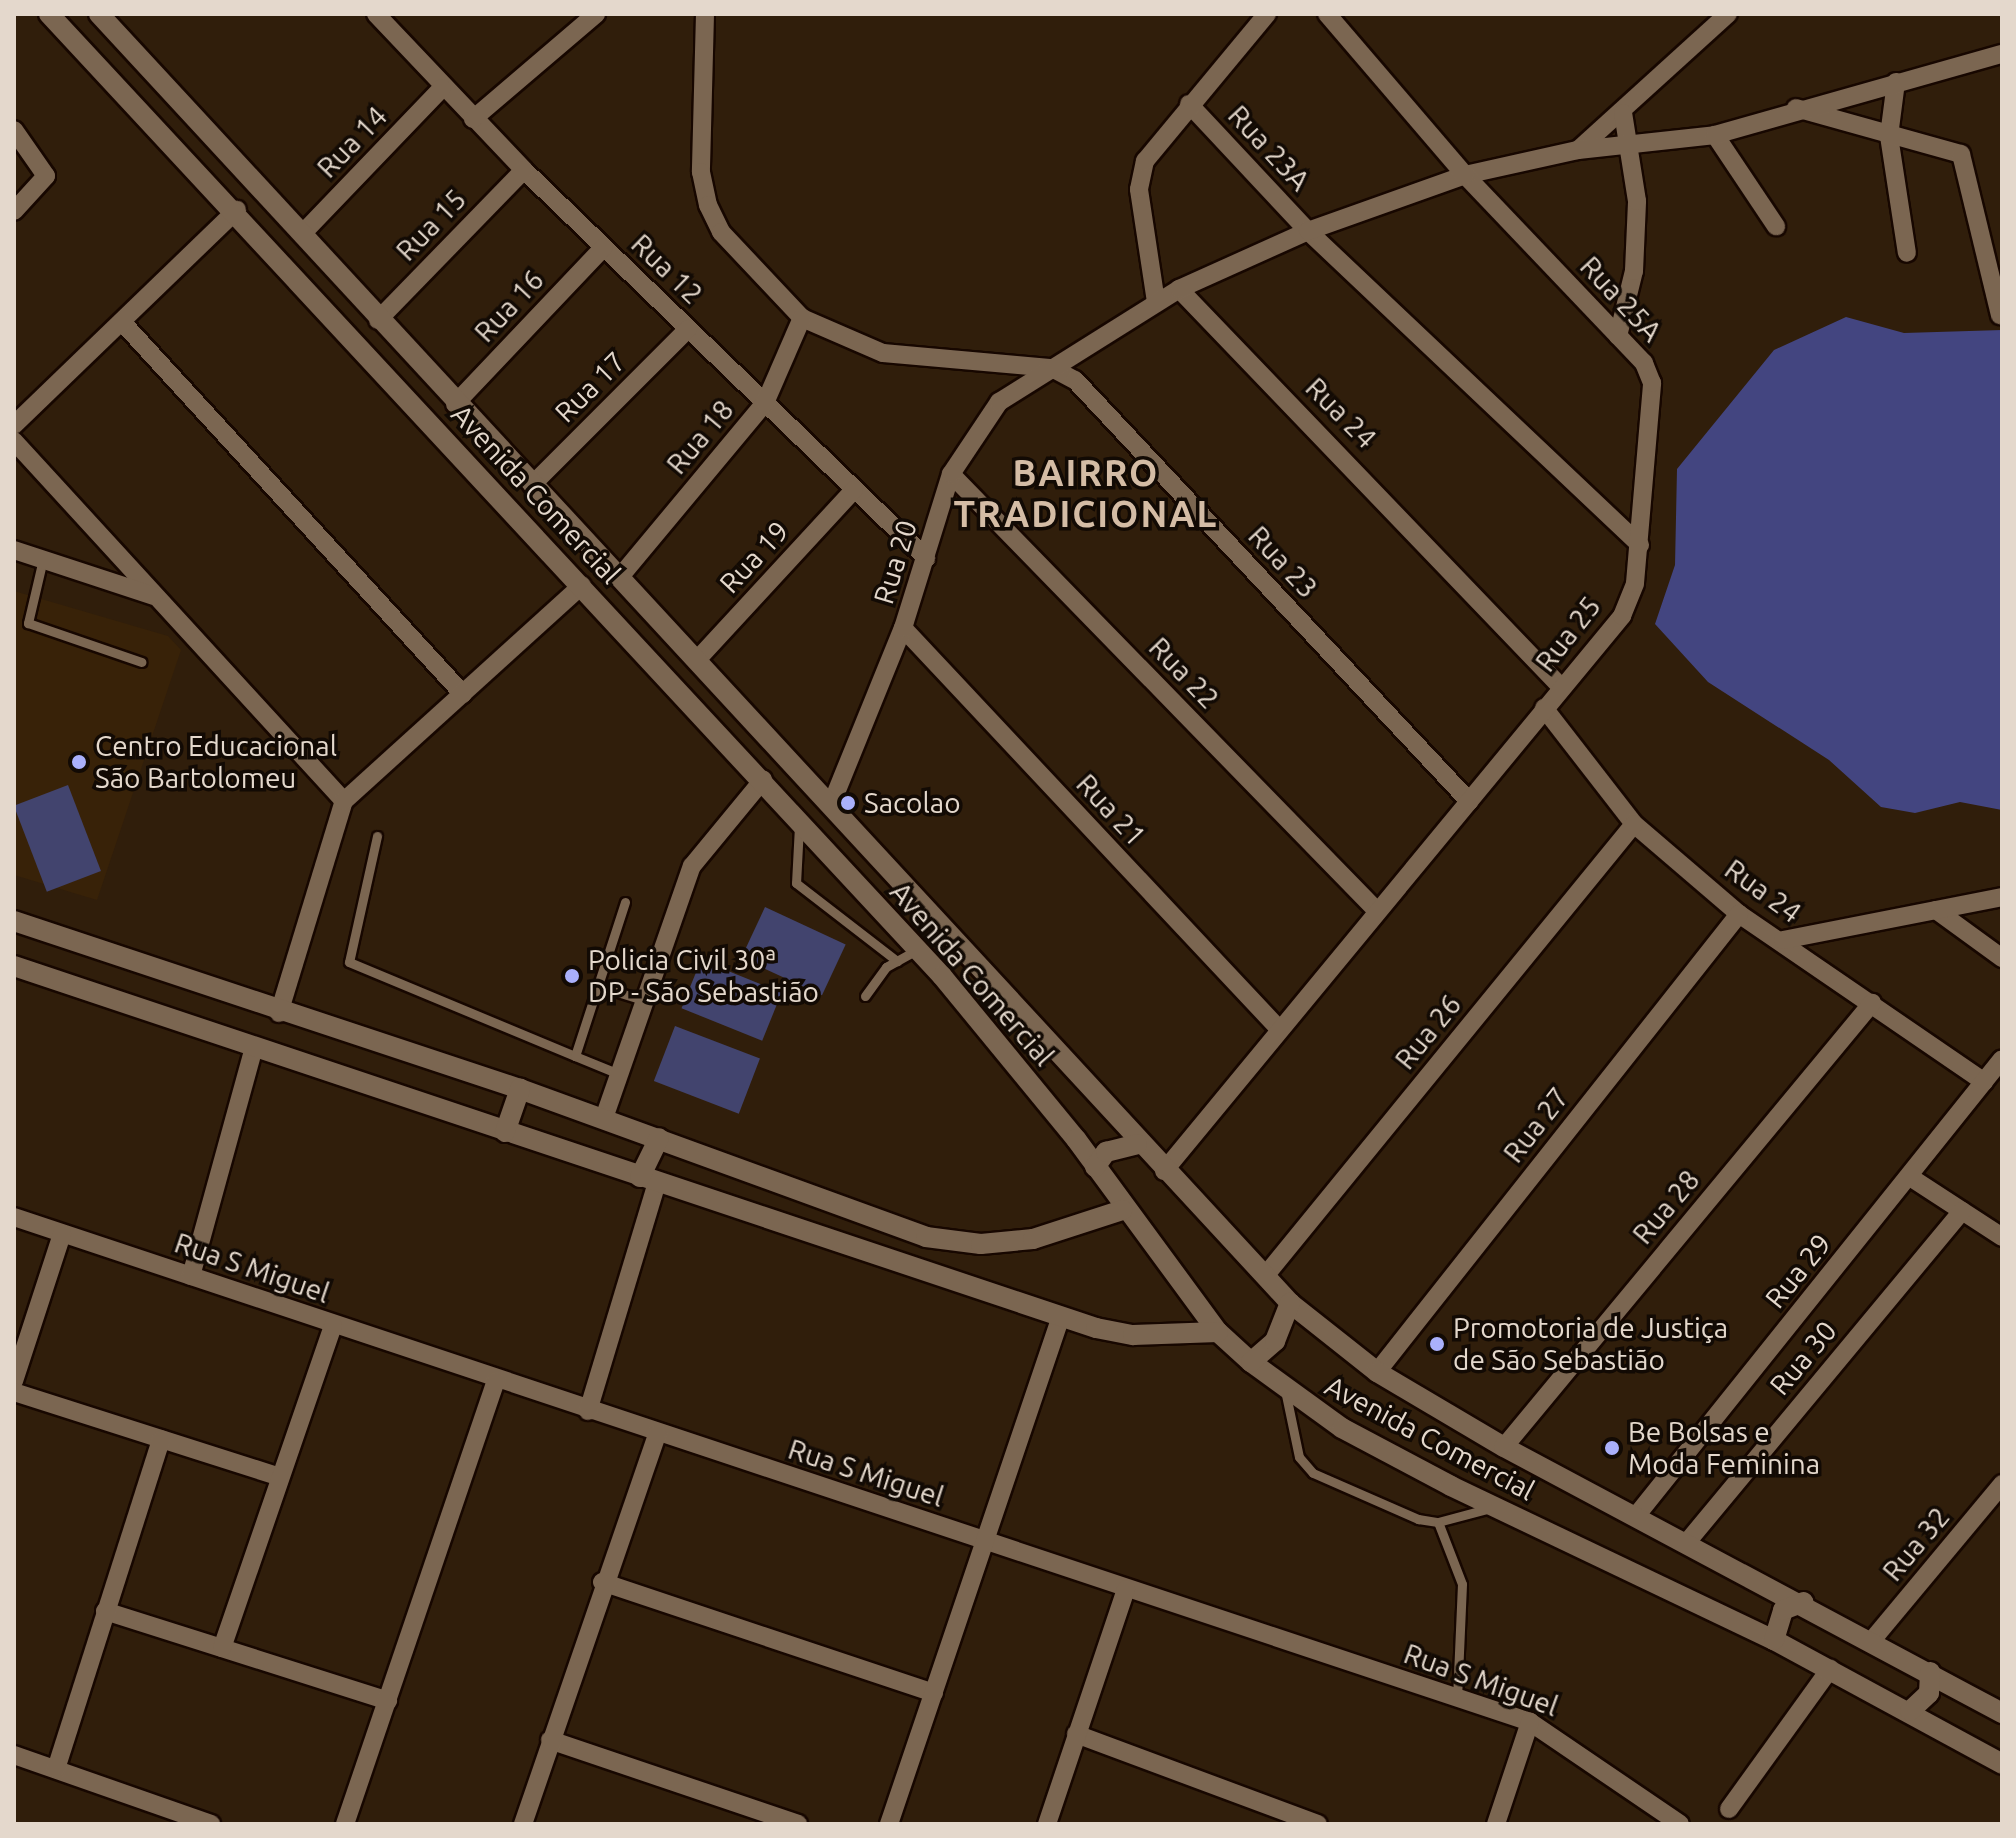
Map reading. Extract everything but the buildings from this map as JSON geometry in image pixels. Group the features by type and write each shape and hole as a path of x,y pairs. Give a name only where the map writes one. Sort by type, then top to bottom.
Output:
{"street":[{"name":"Avenida Comercial","path":"49,14 237,210 800,819 917,950 1095,1167 1122,1210 1218,1332 1251,1362 1285,1390 1342,1428 1774,1640 1910,1711 2002,1764"},
{"name":"Rua 12","path":"376,14 442,88 524,170 926,558"},
{"path":"473,119 596,14"},
{"path":"705,14 701,172 708,205 721,232 802,318 883,353 1052,368 1179,289 1308,231 1465,175 1578,150 1715,135 1796,108 2002,54"},
{"path":"1156,302 1139,189 1152,148 1267,14"},
{"name":"Rua 25A","path":"1327,14 1465,175 1618,336 1652,383 1640,545"},
{"path":"1578,150 1623,113 1728,14"},
{"name":"Avenida Comercial","path":"111,18 455,404 831,805 1137,1144 1290,1303 1377,1372 1504,1447 1804,1602 2002,1713"},
{"path":"1896,82 1889,136 1907,253"},
{"name":"Rua 14","path":"302,234 442,88"},
{"name":"Rua 23A","path":"1189,104 1308,231"},
{"path":"1796,108 1961,154 2000,315"},
{"path":"1618,336 1637,237 1631,145 1623,113"},
{"path":"14,130 46,176 14,211"},
{"path":"1715,135 1776,226"},
{"path":"204,175 228,152"},
{"name":"Rua 15","path":"378,320 524,170"},
{"path":"14,425 237,210"},
{"path":"1308,231 1640,545"},
{"name":"Rua 16","path":"455,404 604,247"},
{"path":"317,297 339,276"},
{"name":"Rua 24","path":"1179,289 1562,688"},
{"name":"Rua 18","path":"619,578 765,403 802,318"},
{"path":"123,323 463,694"},
{"name":"Rua 17","path":"532,485 688,329"},
{"name":"Rua 20","path":"831,805 903,628 951,474 983,417 1052,368"},
{"name":"Rua 23","path":"1052,368 1075,380 1469,801"},
{"path":"14,441 344,801"},
{"name":"Rua 22","path":"951,474 1377,911"},
{"name":"Rua 19","path":"696,661 854,490"},
{"name":"Rua 25","path":"1164,1171 1622,616 1640,545"},
{"path":"14,550 157,597"},
{"path":"279,1013 344,801 582,585"},
{"name":"Rua 21","path":"903,628 1279,1029"},
{"path":"647,654 668,632"},
{"path":"712,725 735,703"},
{"name":"Rua 24","path":"1544,708 1634,824 1739,914 1783,940 1984,1082"},
{"path":"604,1118 692,866 763,780"},
{"name":"Rua 26","path":"1265,1276 1634,824"},
{"path":"1783,940 2002,897"},
{"path":"1936,910 2002,958"},
{"name":"Rua 27","path":"1377,1372 1739,914"},
{"path":"14,921 279,1013 604,1118 926,1237 981,1244 1033,1239 1122,1210"},
{"path":"14,966 1061,1316 1133,1335 1218,1332"},
{"name":"Rua 28","path":"1504,1447 1872,1003"},
{"path":"191,1276 254,1048"},
{"name":"Rua 29","path":"1636,1516 2002,1059"},
{"path":"505,1132 520,1089"},
{"path":"588,1411 659,1138"},
{"path":"1095,1167 1106,1152 1137,1144"},
{"path":"1910,1177 2002,1237"},
{"name":"Rua 30","path":"1688,1541 1962,1211"},
{"name":"Rua S Miguel","path":"14,1217 496,1381 1530,1722 1674,1822"},
{"path":"14,1381 62,1234"},
{"path":"1251,1362 1275,1341 1290,1303"},
{"path":"889,1824 987,1543 1061,1316"},
{"path":"222,1648 278,1476 333,1326"},
{"path":"345,1824 496,1381"},
{"path":"14,1392 278,1476"},
{"path":"523,1824 602,1582 657,1434"},
{"path":"56,1769 161,1439"},
{"name":"Rua 32","path":"1873,1639 2002,1484"},
{"path":"602,1582 934,1693"},
{"path":"1047,1824 1126,1589"},
{"path":"1774,1640 1783,1610 1804,1602"},
{"path":"105,1611 388,1701"},
{"path":"1729,1809 1830,1669"},
{"path":"1910,1711 1929,1693 1930,1672"},
{"path":"1496,1824 1530,1722"},
{"path":"1076,1734 1318,1824"},
{"path":"550,1740 798,1824"},
{"path":"14,1755 56,1769 167,1817 211,1824"}],"lane":[{"path":"43,559 28,623 141,662"},
{"path":"800,819 796,883 897,961"},
{"path":"377,836 349,962 619,1074"},
{"path":"575,1056 625,902"},
{"path":"865,996 897,961 917,950"},
{"path":"598,986 643,1000"},
{"path":"1285,1390 1299,1457 1313,1473 1438,1522 1499,1507"},
{"path":"1438,1522 1462,1584 1457,1698"}],"shaded area":[{"path":"1846,317 1904,333 2002,330 2002,810 1960,802 1915,813 1881,807 1829,760 1708,682 1655,624 1675,565 1677,469 1774,350"},
{"name":"Centro Educacional São Bartolomeu","path":"14,591 168,636 181,650 97,900 14,875"},
{"path":"68,785 101,871 47,892 14,806"},
{"path":"765,907 846,945 822,995 741,958"},
{"path":"701,960 782,993 762,1041 682,1008"},
{"path":"675,1026 760,1059 739,1114 654,1081"}],"place":[{"name":"Centro Educacional São Bartolomeu","path":"79,762"},
{"name":"Sacolao","path":"848,803"},
{"name":"Policia Civil 30ª DP - São Sebastião","path":"572,976"},
{"name":"Promotoria de Justiça de São Sebastião","path":"1437,1344"},
{"name":"Be Bolsas e Moda Feminina","path":"1612,1448"}],"district":[{"name":"BAIRRO TRADICIONAL","path":"1086,492"}]}
